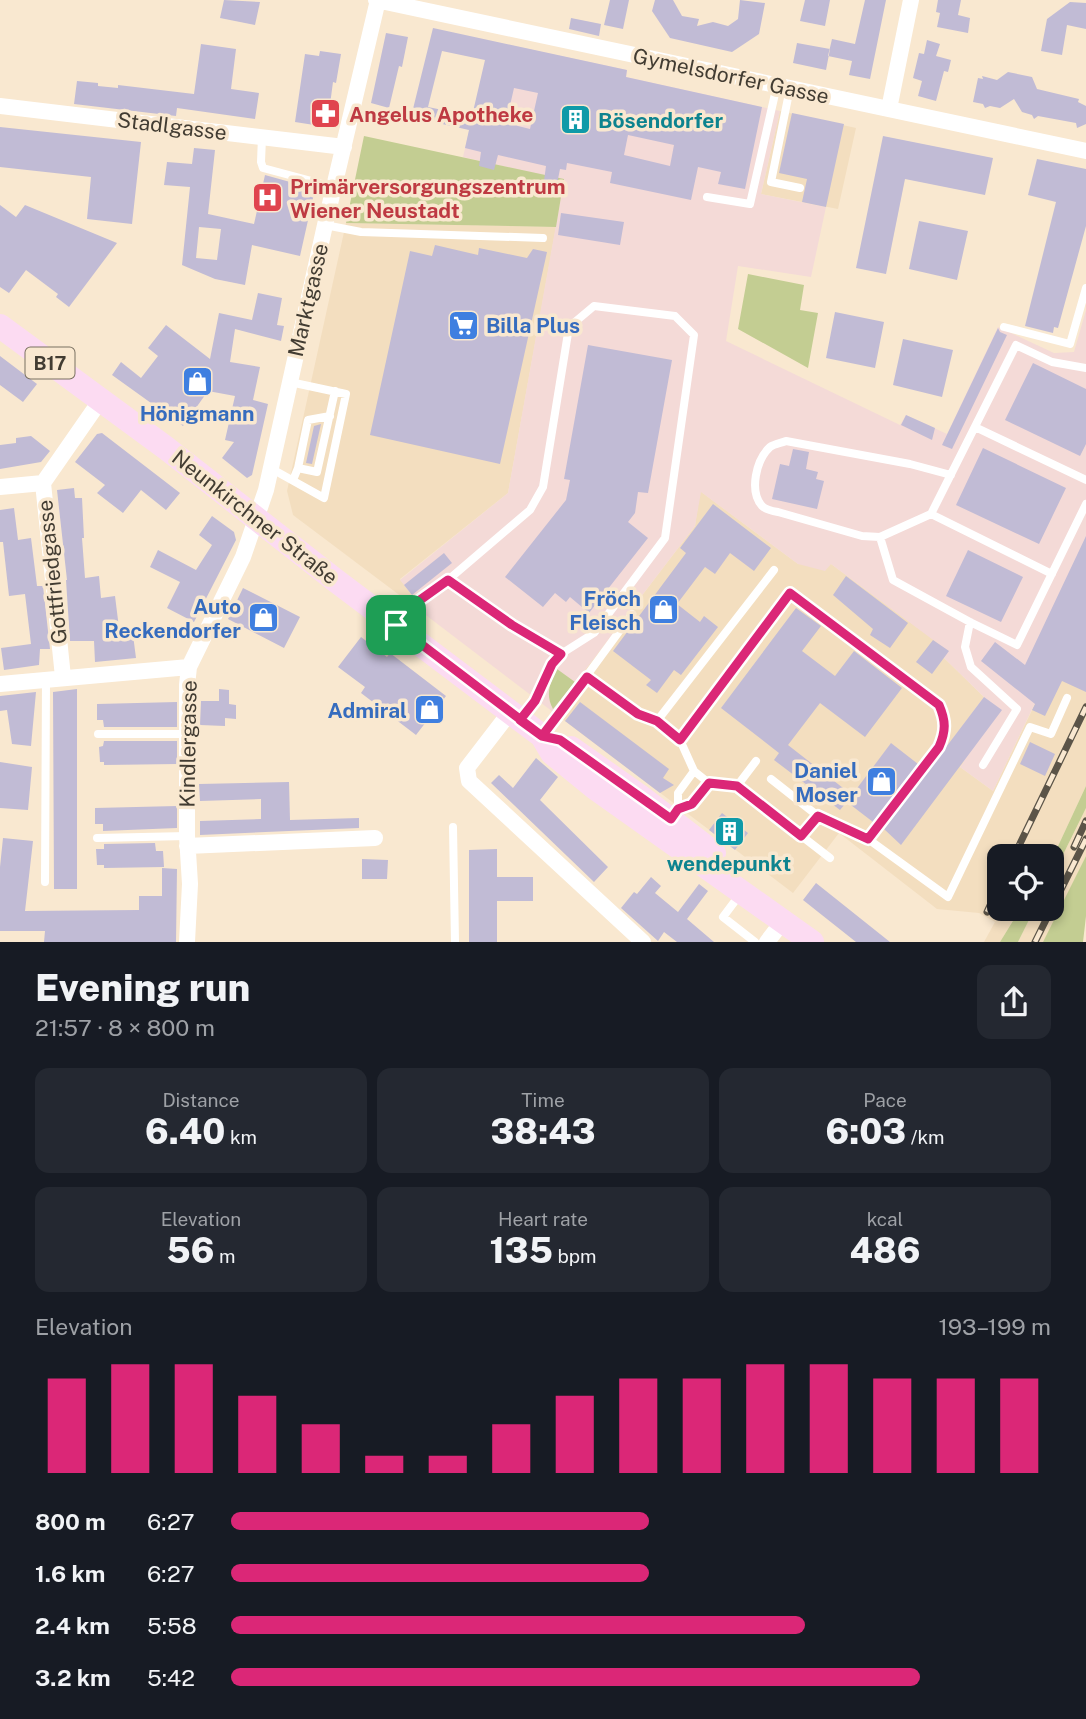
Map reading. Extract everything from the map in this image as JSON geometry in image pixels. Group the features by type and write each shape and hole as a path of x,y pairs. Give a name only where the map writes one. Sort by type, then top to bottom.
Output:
{"main road":[{"name":"Neunkirchner Straße","path":"0,326 166,448 515,716 542,736 560,740 831,942"},
{"name":"Neunkirchner Straße","path":"670,821 742,892 812,942"}],"street":[{"name":"Gymelsdorfer Gasse","path":"377,0 1086,152"},
{"name":"Marktgasse","path":"257,519 272,469 377,0"},
{"path":"889,109 911,0"},
{"name":"Stadlgasse","path":"0,106 344,147"},
{"name":"Gottfriedgasse","path":"63,677 43,483 100,401"},
{"path":"0,487 43,483"},
{"name":"Kindlergasse","path":"187,942 190,884 187,841 189,667 243,557 257,519"},
{"path":"0,684 189,667"},
{"path":"515,716 467,768 469,781 643,942"},
{"path":"187,841 375,838"},
{"path":"767,942 783,921"}],"lane":[{"path":"784,87 771,182 800,188"},
{"path":"707,197 750,204 784,87"},
{"path":"262,136 263,168 334,187"},
{"path":"325,225 361,232 543,239"},
{"path":"1003,327 1070,344 1086,288"},
{"path":"396,625 413,605 448,580 530,510 543,487 569,327 594,306 674,316 694,335 664,538 594,633 561,654 552,664 535,701 515,716"},
{"path":"951,475 910,464 786,441 771,446 759,463 757,497 764,508 862,536 880,537 931,514 951,475 1016,345 1052,362 1086,368"},
{"path":"272,469 324,498 350,394 290,382"},
{"path":"298,468 317,472 335,391"},
{"path":"293,480 308,420 330,416"},
{"path":"975,427 1086,480"},
{"path":"880,537 893,580 1017,645 1086,504"},
{"path":"931,514 1052,574"},
{"path":"657,721 774,570"},
{"path":"448,580 512,625 561,654"},
{"path":"680,740 790,593 939,705 945,720 945,734 939,747 868,839"},
{"path":"542,736 632,614"},
{"path":"970,622 965,647 971,667 1017,709 983,765"},
{"path":"587,677 638,714 657,721 680,740 694,771 709,783 737,786 830,858"},
{"path":"45,882 46,679"},
{"path":"771,779 818,816 868,839 948,897 1030,727 1051,734 1067,698"},
{"path":"98,734 187,734"},
{"path":"737,786 756,761"},
{"path":"670,821 678,793 694,771"},
{"path":"670,821 692,804 709,783"},
{"path":"801,836 818,816"},
{"path":"453,827 455,942"},
{"path":"97,838 187,841"},
{"path":"742,892 723,917 755,942"}],"shaded area":[{"path":"490,41 627,70 626,77 780,111 761,194 826,207 811,277 738,266 726,341 900,425 906,415 947,434 998,327 1054,353 1074,352 1086,310 1086,596 993,791 960,767 964,762 946,748 984,697 944,658 948,651 831,564 825,571 798,564 701,492 695,526 553,712 406,600 412,595 400,580 508,493 564,180 463,157"},
{"path":"780,111 856,128 838,209 761,194"},
{"path":"346,223 556,227 508,493 400,579 412,595 406,600 293,515 287,491"},
{"path":"700,491 798,564 831,564 949,651 944,658 984,697 964,762 960,767 993,791 1049,675 1086,691 1086,786 1059,844 987,844 987,918 979,913 937,909 839,833 793,893 553,712 695,526"},
{"path":"1086,808 1086,856 1064,901 1064,853"},
{"path":"1013,921 1000,942 984,942 995,922"},
{"path":"1028,921 1054,921 1043,942 1018,942"}],"green space":[{"path":"364,136 564,179 556,227 346,223"},
{"path":"748,274 804,285 800,310 818,313 808,368 738,329"},
{"path":"557,669 575,682 553,709 549,689"},
{"path":"1086,786 1086,808 1064,853 1064,844 1059,844"},
{"path":"1086,856 1083,942 1043,942 1054,921 1064,921 1064,900"},
{"path":"1013,921 1028,921 1018,942 1000,942"}],"building":[{"path":"224,0 260,2 255,25 220,18"},
{"path":"610,0 629,0 623,29 604,25"},
{"path":"655,0 673,0 682,16 699,19 697,26 713,22 728,26 738,19 740,0 765,3 759,34 732,52 670,38 652,11"},
{"path":"805,0 830,0 825,26 800,21"},
{"path":"865,0 886,0 870,79 849,75 852,61 828,56 832,39 855,44"},
{"path":"938,0 961,0 958,15 970,18 968,33 937,27 940,13 936,12"},
{"path":"1070,2 1086,3 1086,29 1067,25 1062,55 1041,51 1047,19"},
{"path":"571,18 601,24 599,36 569,29"},
{"path":"433,28 627,70 626,77 762,107 745,189 718,184 721,172 698,167 691,200 610,183 612,172 567,163 566,170 560,169 557,184 544,181 546,166 498,155 494,170 479,166 481,152 465,148 469,130 411,117","holes":["442,51 485,60 472,116 428,107","514,88 538,93 530,129 506,123","628,135 674,145 670,166 624,155"]},
{"path":"386,33 408,37 389,108 371,103"},
{"path":"927,40 940,44 936,56 951,60 948,72 944,71 936,101 918,96 922,81 913,78 919,53 924,54"},
{"path":"797,43 830,49 826,70 793,63"},
{"path":"201,44 236,49 231,89 259,93 255,119 177,108 176,116 74,104 77,81 98,83 98,86 118,88 118,85 194,94"},
{"path":"320,51 341,54 336,83 333,82 327,127 295,122 305,54 319,56"},
{"path":"1008,72 1032,77 1037,89 1079,99 1078,102 1086,106 1086,124 1077,128 1076,123 1038,116 1034,119 1032,115 1022,112 1014,99 1000,108 985,108 983,104 973,102 978,78 983,79 982,76 997,80"},
{"path":"792,113 844,124 826,207 802,202 807,179 779,173"},
{"path":"0,127 141,142 132,224 87,219 91,177 0,167"},
{"path":"883,136 993,158 985,195 905,179 886,274 856,268"},
{"path":"194,148 215,150 208,214 254,224 265,175 315,189 300,256 252,245 245,285 215,279 182,265 190,187 164,185 167,162 192,164","holes":["199,227 221,229 217,260 196,258"]},
{"path":"1037,159 1086,169 1086,226 1058,328 1054,327 1053,333 1025,326 1056,202 1028,195"},
{"path":"0,205 16,217 25,205 117,243 69,307 56,297 58,294 26,270 9,293 0,287"},
{"path":"561,213 624,222 620,245 558,235"},
{"path":"919,221 968,231 957,280 909,269"},
{"name":"Billa Plus","path":"435,245 478,255 479,248 527,258 533,249 547,252 500,464 370,435 410,251 432,256"},
{"path":"258,293 282,298 277,325 284,326 281,341 235,329 230,362 260,367 253,400 268,404 252,475 247,478 222,458 234,442 225,440 235,396 208,391 183,426 112,375 121,362 141,378 158,356 148,348 166,325 210,359 219,313 252,320"},
{"path":"835,312 884,322 875,368 826,358"},
{"path":"998,328 1007,335 952,449 942,445"},
{"path":"903,339 953,350 942,397 893,385"},
{"path":"588,345 672,360 648,493 638,492 635,513 628,522 648,538 589,613 570,597 566,602 555,593 543,607 505,577 566,500 570,480 564,479"},
{"path":"0,356 37,384 23,402 0,385"},
{"path":"1033,363 1086,389 1086,444 1080,456 1005,420"},
{"path":"906,415 935,428 932,440 901,425"},
{"path":"321,424 312,464 306,463 314,426"},
{"path":"102,433 180,493 166,510 141,490 123,513 97,493 105,485 75,462 97,434"},
{"path":"31,436 50,451 41,462 0,469 0,445 16,443 16,438"},
{"path":"983,448 1066,488 1039,544 956,505"},
{"path":"793,449 809,452 806,469 818,472 816,479 824,481 817,509 772,499 780,464 789,466"},
{"path":"74,488 75,498 82,498 85,578 99,576 101,598 115,596 120,636 133,635 136,658 95,662 94,641 70,641 67,580 57,490"},
{"name":"Fröch Fleisch","path":"713,504 771,548 754,571 730,553 715,574 705,567 677,604 700,622 704,616 718,627 681,675 674,670 657,693 646,685 651,680 613,651 686,553 680,548"},
{"path":"14,508 18,540 31,538 37,586 43,586 50,649 40,649 39,665 4,670 1,648 31,644 25,594 9,596 3,542 0,542 0,510"},
{"path":"212,516 234,532 236,540 194,622 167,608 180,582 150,567 158,550 196,570 212,545 199,535"},
{"path":"1086,536 1086,692 1062,681 1045,716 1032,710 1035,704 981,661 995,642 1025,665"},
{"path":"968,550 1023,577 1001,622 946,596"},
{"path":"444,553 452,563 412,595 404,585"},
{"path":"846,576 908,623 890,648 870,635 873,629 833,595"},
{"name":"Auto Reckendorfer","path":"243,588 300,617 284,648 228,619"},
{"path":"796,608 821,626 802,651 835,676 854,651 902,688 865,737 820,703 788,745 852,795 891,743 918,764 873,822 847,802 850,798 840,810 774,760 779,753 721,708"},
{"path":"361,637 387,657 390,653 446,696 416,735 361,693 365,687 338,667"},
{"path":"933,640 949,651 932,674 916,662"},
{"path":"77,689 77,889 54,889 53,692"},
{"path":"219,689 229,690 229,704 236,705 236,719 225,718 225,726 200,725 201,701 219,701"},
{"path":"36,692 31,746 12,744 7,710 0,711 0,696"},
{"path":"984,697 1002,710 901,845 884,829"},
{"path":"177,702 177,727 104,727 103,720 97,720 97,704"},
{"path":"580,702 669,769 663,778 674,785 660,793 565,721"},
{"path":"104,741 177,741 177,764 104,765 104,762 100,762 99,747 103,746"},
{"path":"1030,742 1055,754 1045,776 1020,764"},
{"path":"536,758 558,777 540,800 608,867 594,882 491,783 499,775 513,788"},
{"path":"0,762 32,767 28,810 0,808"},
{"path":"289,782 290,820 359,818 359,828 200,835 200,821 261,819 261,799 200,801 199,784"},
{"path":"177,806 177,828 103,831 103,824 95,824 95,808"},
{"name":"wendepunkt","path":"722,813 748,833 735,850 709,830"},
{"path":"3,838 33,841 25,911 139,910 139,896 162,896 162,868 177,869 176,942 44,942 45,931 0,931"},
{"path":"155,843 156,851 163,851 164,867 104,868 104,865 97,865 96,849 104,849 104,844"},
{"path":"497,849 497,877 533,877 533,901 497,901 497,942 469,942 469,850"},
{"path":"362,859 388,860 387,879 362,879"},
{"path":"651,877 661,886 655,893 678,912 699,884 708,891 687,919 714,942 677,942 664,932 658,941 621,908"},
{"path":"816,883 890,942 856,942 803,900"}],"railway":[{"path":"1020,844 1086,707"},
{"path":"1074,847 1086,821"},
{"path":"1035,942 1086,839"}],"place":[{"name":"Angelus Apotheke","path":"326,114"},
{"name":"Bösendorfer","path":"575,120"},
{"name":"Primärversorgungszentrum Wiener Neustadt","path":"267,198"},
{"name":"Billa Plus","path":"463,325"},
{"name":"Hönigmann","path":"197,381"},
{"name":"Fröch Fleisch","path":"664,610"},
{"name":"Auto Reckendorfer","path":"264,618"},
{"name":"Admiral","path":"430,710"},
{"name":"Daniel Moser","path":"881,782"},
{"name":"wendepunkt","path":"729,831"}],"route":[{"path":"396,625 413,605 448,580 512,625 561,654 552,664 535,701 520,720 542,736 560,740 671,819 678,809 692,804 709,783 737,786 801,836 818,816 868,839 939,747 945,734 945,720 939,705 790,593 680,740 657,721 638,714 587,677 542,736 396,625"}]}
